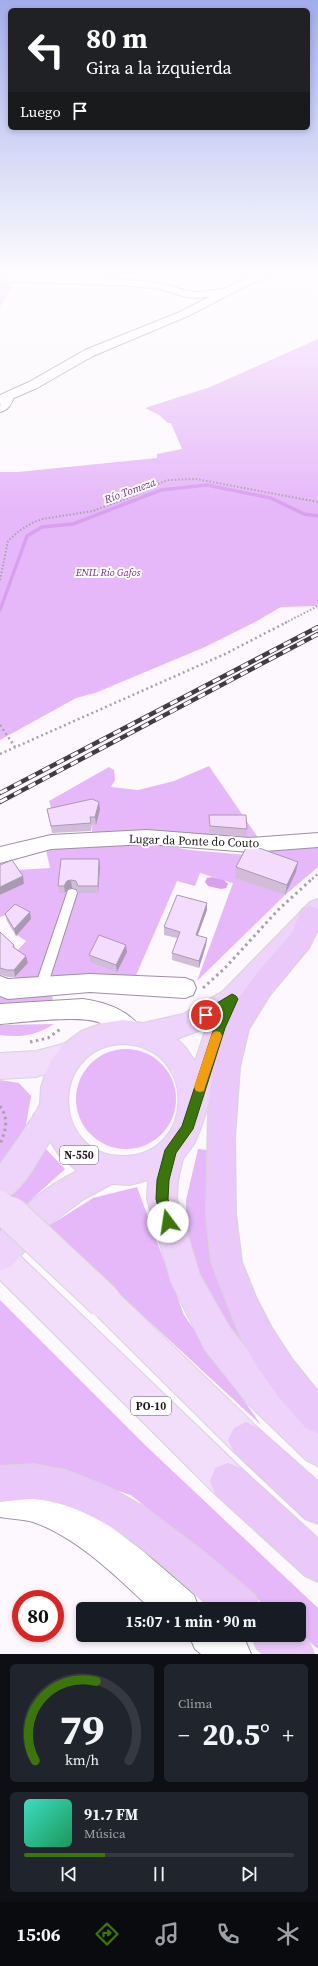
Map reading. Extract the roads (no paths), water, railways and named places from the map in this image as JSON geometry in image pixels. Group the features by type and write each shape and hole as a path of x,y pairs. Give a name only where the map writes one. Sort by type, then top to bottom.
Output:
{"highway":[{"name":"N-550","path":"232,999 219,1028 187,1129 171,1150 154,1161 134,1168 113,1168 94,1164 78,1155 65,1142 59,1132 52,1109 52,1094 56,1078 64,1064 74,1053 86,1043 116,1033 137,1034 170,1030 191,1022 232,999 314,912"},
{"path":"314,912 308,928 300,942 270,976 247,1006 236,1030 227,1065 221,1121 220,1211 226,1260 244,1311 270,1358 300,1397 318,1416"},
{"name":"N-550","path":"137,1034 166,1046 185,1066 192,1084 194,1104"},
{"name":"N-550","path":"0,1187 40,1134 52,1109"},
{"path":"171,1150 163,1180 162,1199 187,1282 217,1338 231,1356 259,1391 318,1448"},
{"name":"N-550","path":"0,1256 37,1214 83,1182 113,1168"},
{"path":"246,1440 318,1506"},
{"name":"PO-10","path":"228,1480 318,1563"},
{"path":"0,1484 22,1481 47,1482 77,1491 109,1505 168,1547 233,1602"},
{"path":"279,1642 294,1654"}],"main road":[{"path":"0,1066 36,1064 74,1053"},
{"path":"0,1204 104,1301 246,1440"},
{"name":"PO-10","path":"0,1256 228,1480"}],"street":[{"path":"0,409 6,404 4,399 33,385 78,358 90,353"},
{"name":"Lugar da Ponte do Couto","path":"0,855 51,842 140,838 250,845 318,840"},
{"path":"0,986 8,989 90,983 185,988"},
{"path":"66,985 68,1010"},
{"path":"0,1014 83,1009 105,1013 115,1018 137,1034"},
{"path":"0,1499 32,1504 56,1514 88,1531 172,1602"},
{"path":"217,1642 231,1654"}],"lane":[{"path":"41,987 72,893"}],"waterway":[{"name":"Río Tomeza","path":"0,610 27,536 42,527 73,524 161,490 207,485 271,498 304,514 318,516"}],"railway":[{"path":"0,793 318,627"},
{"path":"0,802 318,634"}],"park label":[{"name":"ENIL Río Gafos","path":"108,572"}]}
